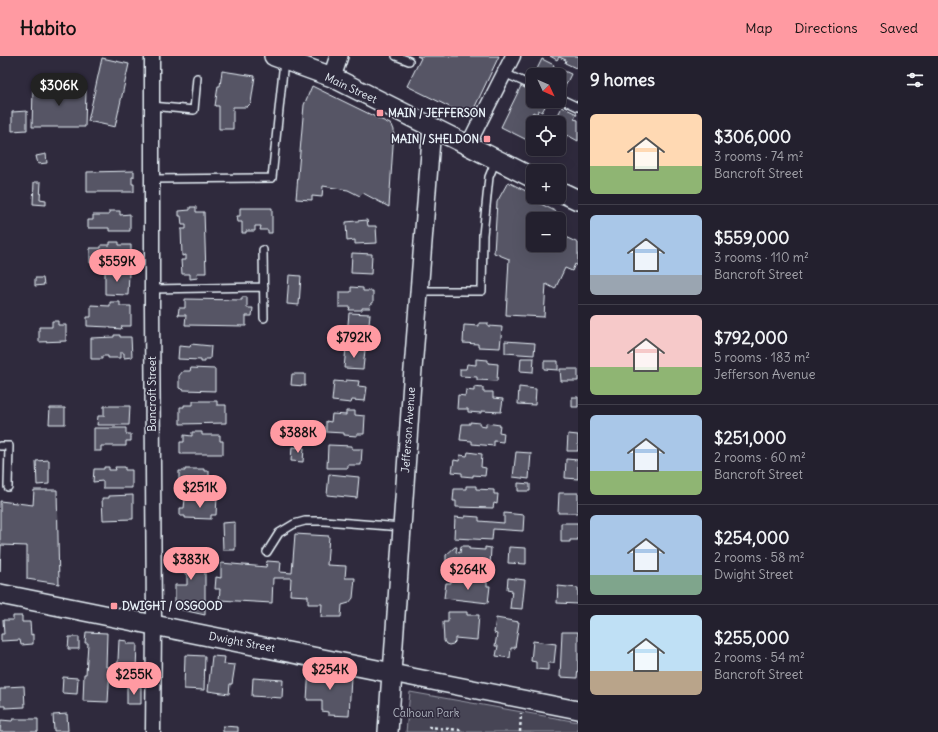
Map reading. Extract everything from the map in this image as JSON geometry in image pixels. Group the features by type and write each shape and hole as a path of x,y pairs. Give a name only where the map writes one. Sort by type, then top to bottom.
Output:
{"main road":[{"name":"Main Street","path":"279,58 332,77 526,174"},
{"path":"566,194 578,200"},
{"name":"Dwight Street","path":"0,594 392,672"},
{"name":"Jefferson Avenue","path":"388,732 392,672"}],"street":[{"name":"Bancroft Street","path":"152,56 153,732"},
{"path":"332,77 339,56"},
{"path":"468,145 513,56"},
{"name":"Jefferson Avenue","path":"392,672 432,127"},
{"name":"Dwight Street","path":"392,672 578,710"}],"lane":[{"path":"396,56 409,61"},
{"path":"152,179 272,178 279,58"},
{"path":"504,73 526,83"},
{"path":"152,106 194,110 198,78"},
{"path":"566,101 578,107"},
{"path":"419,291 482,291 483,235 489,177 497,160"},
{"path":"263,250 264,318"},
{"path":"152,289 264,287"},
{"path":"0,446 9,446 8,487"},
{"path":"267,552 279,533 294,524 304,521 402,526"}],"path":[{"path":"520,732 522,713"},
{"path":"428,727 460,730 464,732"}],"green space":[{"name":"Calhoun Park","path":"410,692 578,722 578,732 406,732"}],"building":[{"path":"417,56 499,56 470,117 407,86 421,58"},
{"path":"550,56 578,56 578,69 565,63 566,60 559,57 557,60"},
{"path":"102,58 129,64 115,127 88,121"},
{"path":"542,59 554,65 553,68 538,68"},
{"path":"222,71 255,76 251,103 247,107 233,107 233,129 219,129 219,106 215,106"},
{"path":"566,72 571,74 566,84"},
{"path":"58,82 74,82 74,90 86,90 85,127 32,127 33,90 58,90"},
{"path":"312,86 392,125 394,130 389,207 363,193 360,196 348,190 323,186 322,197 312,196 312,200 296,199 304,105"},
{"path":"521,86 526,88 526,108 544,108 542,112 538,110 537,114 533,112 531,116 526,116 526,140 501,127"},
{"path":"562,108 577,114 574,119 578,120 578,141 567,135 566,137 566,116 558,116"},
{"path":"27,111 27,130 12,131 12,112"},
{"path":"46,154 47,163 38,164 36,156"},
{"path":"134,171 132,184 134,184 134,192 87,192 87,172"},
{"path":"34,182 41,182 40,199 46,200 46,205 33,204"},
{"path":"508,182 526,191 526,204 541,204 557,212 526,212 526,252 566,252 566,237 578,243 578,266 575,264 572,271 565,268 555,289 546,284 544,317 506,315 509,259 494,253 497,202"},
{"path":"190,207 196,207 196,212 204,212 206,273 197,273 198,278 190,279 190,274 182,274 181,260 186,260 186,255 182,256 181,229 186,229 186,225 182,225 179,211 190,210"},
{"path":"240,208 272,208 272,233 268,233 268,230 260,230 261,226 255,226 255,231 246,231 246,233 242,233 242,222 238,222 237,216 240,216"},
{"path":"109,211 120,211 120,215 130,214 130,231 109,231 109,228 88,228 88,220 93,220 93,215 109,215"},
{"path":"367,220 368,226 376,226 377,243 355,244 355,240 347,241 346,222"},
{"path":"110,242 119,242 119,245 131,245 131,261 121,261 121,263 90,263 90,248 101,248 101,245 110,245"},
{"path":"352,253 372,254 371,274 351,273"},
{"path":"105,272 129,273 128,295 105,294"},
{"path":"289,275 301,276 299,305 287,304"},
{"path":"35,278 43,278 44,285 35,286"},
{"path":"351,287 363,288 363,291 373,291 373,303 371,303 370,308 362,308 362,310 349,310 350,307 339,307 339,292 351,292"},
{"path":"242,297 247,297 247,308 253,308 252,316 246,316 246,326 185,325 186,315 178,315 179,308 185,308 185,299 242,300"},
{"path":"110,302 120,302 120,306 131,306 131,326 122,326 121,329 87,326 87,317 91,317 91,305 110,306"},
{"path":"349,313 370,314 368,336 347,335"},
{"path":"52,321 58,321 58,325 66,325 66,341 39,342 39,327 52,327"},
{"path":"479,323 488,323 488,326 502,327 500,348 478,347 478,344 463,343 464,325 479,326"},
{"path":"114,335 120,335 120,337 131,337 132,357 124,358 124,353 120,353 120,358 108,358 108,356 102,356 102,359 91,359 91,338 114,337"},
{"path":"505,341 535,343 534,355 505,353"},
{"path":"191,344 211,346 210,359 205,359 205,362 201,362 201,360 178,359 179,346 190,347"},
{"path":"346,348 365,350 363,369 344,368"},
{"path":"521,358 534,358 533,372 520,371"},
{"path":"476,359 488,360 488,363 498,364 497,381 477,380 477,377 460,376 460,369 466,369 467,364 476,365"},
{"path":"544,361 558,361 558,370 544,369"},
{"path":"191,368 215,369 215,391 184,390 179,388 179,376 183,371 190,371"},
{"path":"560,369 578,369 578,381 561,381"},
{"path":"292,374 305,374 305,386 291,385"},
{"path":"346,380 359,381 358,386 367,387 365,401 352,400 351,403 332,401 334,381 345,382"},
{"path":"474,387 483,388 483,392 493,392 493,398 503,399 501,412 481,411 481,413 468,412 468,409 457,409 458,395 465,396 466,390 474,391"},
{"path":"519,387 536,389 535,405 518,404"},
{"path":"572,397 578,397 578,407 572,407"},
{"path":"193,401 217,401 217,405 226,405 226,423 180,424 180,407 184,407 184,405 193,405"},
{"path":"104,406 130,406 129,425 97,425 98,416 104,416"},
{"path":"50,408 65,408 65,424 49,424"},
{"path":"346,411 355,411 355,415 365,416 364,434 357,434 357,436 344,435 344,433 326,432 326,421 331,422 332,414 346,415"},
{"path":"470,422 480,423 480,426 486,427 486,423 500,425 499,432 504,433 503,442 494,441 494,446 472,444 472,441 460,440 462,424 470,424"},
{"path":"94,428 126,428 126,434 131,434 131,441 126,441 126,446 101,446 101,451 94,451"},
{"path":"192,432 202,432 202,435 220,435 220,441 223,441 223,454 180,454 180,442 184,442 184,435 192,436"},
{"path":"568,434 578,435 578,451 567,451"},
{"path":"328,445 352,446 352,449 362,449 361,465 348,465 348,468 327,468"},
{"path":"292,447 304,448 303,462 291,461"},
{"path":"468,452 482,454 481,467 486,468 485,476 462,476 462,473 452,472 454,460 459,461 460,455 467,456"},
{"path":"516,452 531,453 529,479 513,477"},
{"path":"566,459 578,460 578,479 565,478"},
{"path":"49,460 49,484 37,485 36,461"},
{"path":"104,467 109,467 109,470 116,470 115,467 125,467 125,470 132,470 132,488 103,488 103,481 93,482 94,469 104,469"},
{"path":"185,469 204,469 204,471 209,471 209,489 185,487 185,483 179,483 179,471 185,471"},
{"path":"329,474 359,477 357,498 327,495"},
{"path":"518,483 530,484 530,491 518,491"},
{"path":"466,486 476,486 476,489 494,490 494,494 498,494 497,504 494,503 493,508 456,507 456,501 453,501 454,489 466,489"},
{"path":"34,490 57,490 59,584 27,579 27,546 1,545 0,572 0,501 33,505"},
{"path":"559,493 578,493 578,513 558,513"},
{"path":"133,495 133,519 103,520 102,498 109,498 109,496"},
{"path":"208,497 217,497 216,515 211,515 211,519 185,518 185,516 180,516 180,508 184,508 185,499 207,500"},
{"path":"504,513 524,515 523,531 493,529 492,540 454,538 455,517 479,517 479,521 504,523"},
{"path":"235,522 235,550 223,550 222,523"},
{"path":"561,523 578,523 578,540 561,542"},
{"path":"295,534 329,536 327,565 346,566 345,578 355,578 353,598 349,603 342,605 341,617 321,617 322,604 308,604 308,596 290,595 291,578 273,578 272,603 219,600 220,589 215,589 216,577 221,578 221,563 266,567 267,561 281,562 280,572 292,573"},
{"path":"461,546 469,546 469,549 485,550 485,547 491,548 490,566 485,566 485,571 461,569 461,567 456,567 456,570 446,569 446,555 455,547 457,547 456,552 460,553"},
{"path":"509,547 526,548 526,564 508,563"},
{"path":"175,549 205,551 205,615 178,609 175,606 175,585 187,585 187,573 174,573"},
{"path":"508,578 525,580 522,609 510,608 512,590 507,589"},
{"path":"460,579 487,582 487,586 490,586 488,603 444,598 446,583 451,583 451,580 460,581"},
{"path":"558,586 578,588 578,604 557,603"},
{"path":"448,612 467,612 467,615 479,615 477,640 455,638 455,642 453,644 446,644 444,641 443,622 448,622"},
{"path":"13,616 22,616 22,622 30,622 31,635 33,634 33,644 21,645 20,640 1,641 1,634 4,634 3,620 13,620"},
{"path":"496,618 519,622 515,648 511,648 510,658 496,656 498,646 495,646 497,634 494,633"},
{"path":"86,632 107,633 106,667 110,667 108,702 83,701 84,674 86,674 88,643 85,643"},
{"path":"562,632 578,632 577,678 560,677"},
{"path":"69,637 79,637 79,649 68,649"},
{"path":"119,640 127,641 127,644 137,644 136,670 139,670 138,681 117,680"},
{"path":"533,641 556,644 554,663 548,663 548,670 536,669 536,662 531,661"},
{"path":"185,655 205,656 204,690 184,689"},
{"path":"212,656 225,657 224,664 235,665 229,694 208,691"},
{"path":"309,667 351,676 349,716 328,715 328,712 322,711 322,700 307,700"},
{"path":"63,677 78,678 77,694 62,693"},
{"path":"253,678 283,680 282,698 252,696"},
{"path":"24,686 25,707 5,708 5,706 0,706 0,689 5,689 5,687"},
{"path":"127,687 141,687 141,704 127,704"},
{"path":"67,714 68,731 54,731 53,715"},
{"path":"13,719 38,719 38,732 0,732 1,720 12,721"},
{"path":"223,726 238,727 238,732 223,732"}],"place":[{"name":"MAIN / JEFFERSON","path":"380,113"},
{"name":"MAIN / SHELDON","path":"487,139"},
{"name":"DWIGHT / OSGOOD","path":"114,606"}]}
